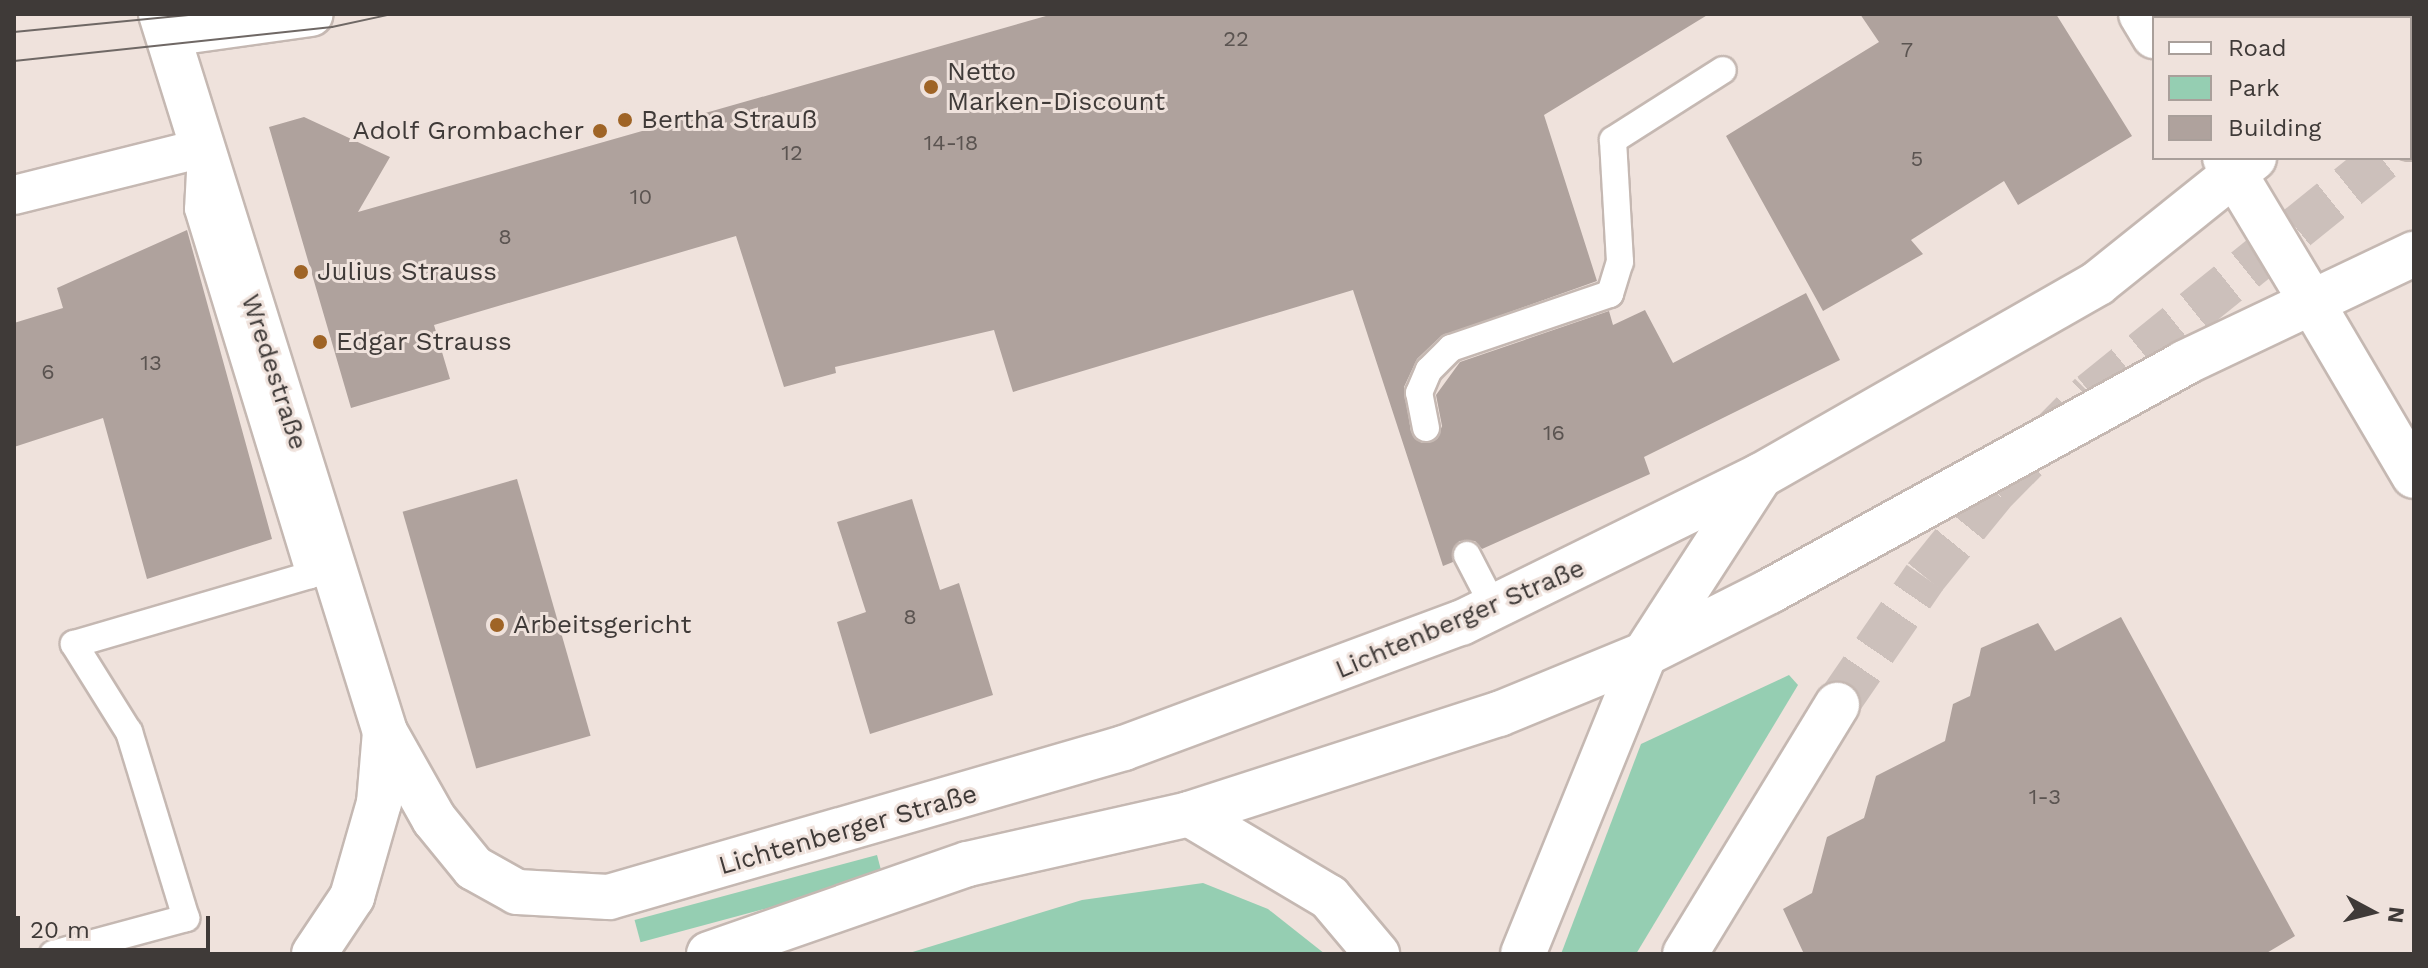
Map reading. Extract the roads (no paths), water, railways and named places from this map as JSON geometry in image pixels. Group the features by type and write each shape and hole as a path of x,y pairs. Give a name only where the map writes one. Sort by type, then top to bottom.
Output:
{"street":[{"path":"164,24 311,14"},
{"path":"2141,14 2152,33"},
{"name":"Wredestraße","path":"164,24 185,152 324,571 385,732 434,819 474,868 517,892 609,897"},
{"path":"14,195 185,152"},
{"path":"2238,163 2311,301 2414,476"},
{"name":"Lichtenberger Straße","path":"609,897 1124,748 1494,607 1760,476 2098,283 2238,163"},
{"path":"709,954 968,864 1189,814 1499,714 1645,654 2311,301 2414,254"},
{"path":"1523,954 1645,654 1760,476"},
{"path":"1685,954 1837,705"},
{"name":"Wredestraße","path":"314,954 352,897 379,803 385,732"},
{"path":"1189,814 1329,897 1377,954"}],"lane":[{"path":"1426,428 1419,393 1429,370 1451,348 1610,294 1620,262 1613,140 1723,70"},
{"path":"1467,555 1494,607"},
{"path":"53,954 186,918 129,732 74,644 324,571"}],"tunnel":[{"path":"1837,705 1925,577 1995,491 2091,394 2382,160"}],"tram line":[{"path":"14,32 196,14"},
{"path":"14,61 332,27 392,14"}],"place":[{"name":"Netto Marken-Discount","path":"931,87"},
{"name":"Bertha Strauß","path":"625,120"},
{"name":"Adolf Grombacher","path":"600,131"},
{"name":"Julius Strauss","path":"301,272"},
{"name":"Edgar Strauss","path":"320,342"},
{"name":"Arbeitsgericht","path":"497,625"}]}
